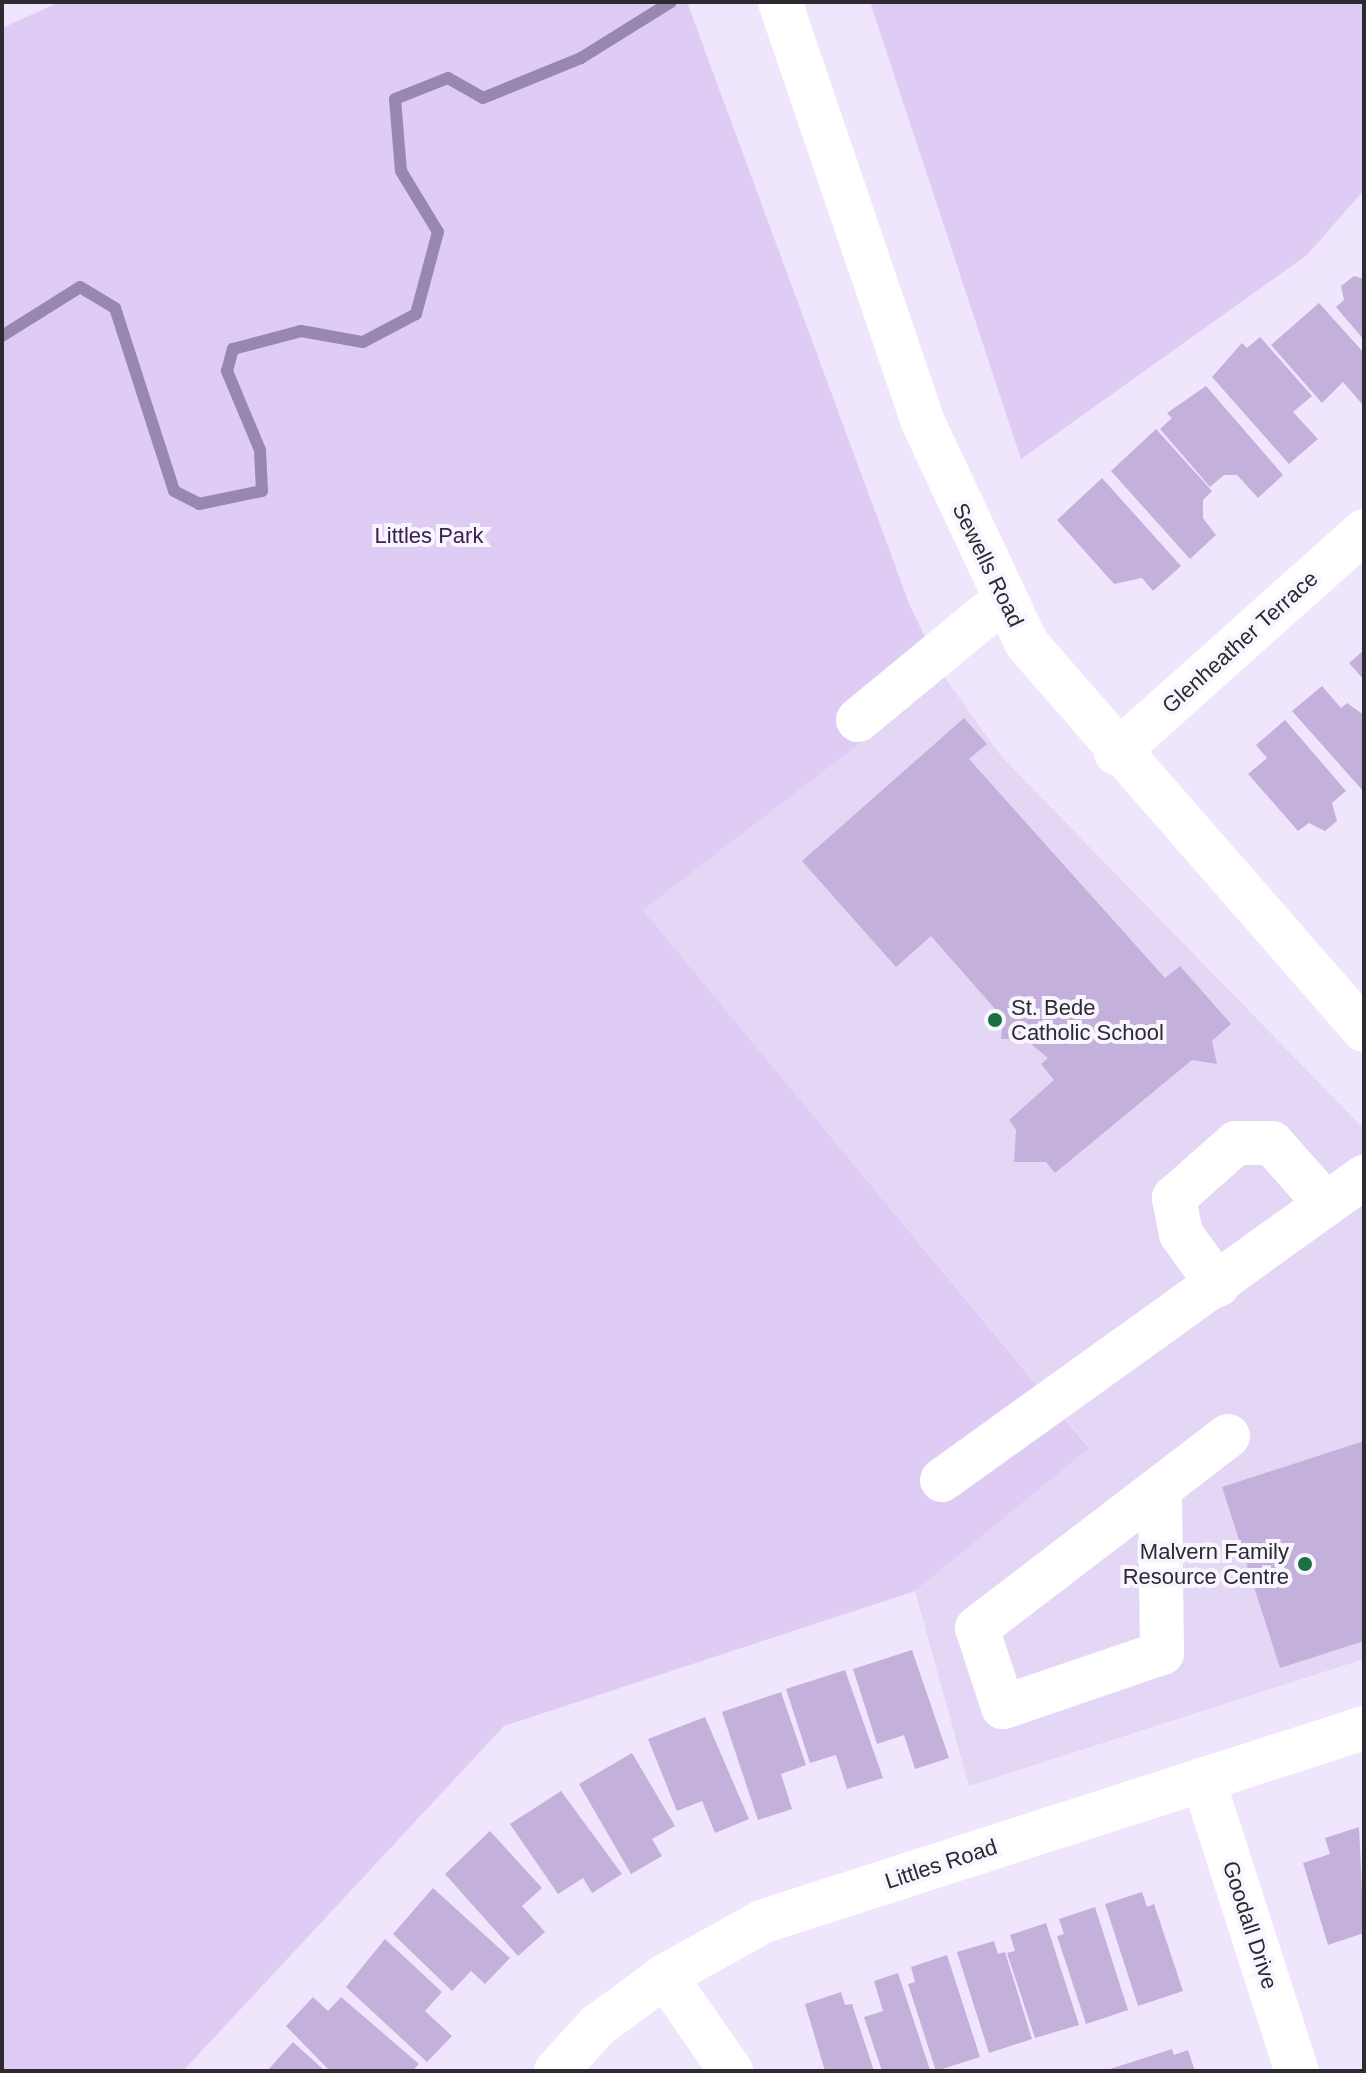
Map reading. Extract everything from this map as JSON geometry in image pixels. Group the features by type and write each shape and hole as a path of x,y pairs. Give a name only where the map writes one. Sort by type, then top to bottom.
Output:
{"street":[{"name":"Sewells Road","path":"780,2 922,420 1027,644 1116,753 1364,1030"},
{"name":"Glenheather Terrace","path":"1116,753 1364,531"},
{"path":"858,720 1005,599"},
{"path":"1218,1285 1181,1234 1174,1198 1236,1143 1272,1143 1326,1204"},
{"path":"942,1480 1218,1285 1364,1177"},
{"path":"1160,1490 1162,1653 1003,1707 977,1628 1228,1436"},
{"name":"Littles Road","path":"556,2071 597,2026 665,1976 764,1921 1364,1728"},
{"name":"Goodall Drive","path":"1203,1779 1297,2071"},
{"path":"665,1976 731,2071"}],"shaded area":[{"name":"St. Bede Catholic School","path":"945,678 1001,756 1364,1129 1364,1659 969,1786 915,1591 1089,1447 643,910"}],"green space":[{"name":"Littles Park","path":"60,2 687,2 910,606 945,678 643,910 1089,1448 915,1591 504,1726 183,2071 2,2071 2,28"},
{"path":"870,2 1364,2 1364,190 1307,255 1021,459"}],"building":[{"path":"1354,276 1364,279 1364,340 1336,307 1344,300 1341,286"},
{"path":"1319,303 1364,353 1362,404 1343,382 1322,403 1271,345"},
{"path":"1260,337 1312,396 1293,412 1318,439 1289,464 1212,377 1242,343 1247,348"},
{"path":"1206,386 1283,475 1258,498 1237,475 1224,475 1210,487 1160,429 1172,418 1167,413"},
{"path":"1156,429 1212,491 1203,500 1203,518 1216,535 1190,559 1111,471"},
{"path":"1102,478 1181,566 1153,591 1142,578 1114,584 1057,520"},
{"path":"1364,650 1364,680 1349,663"},
{"path":"1322,686 1341,708 1347,703 1364,715 1364,792 1292,711"},
{"path":"964,718 987,744 969,759 1165,978 1180,966 1231,1024 1212,1041 1217,1064 1192,1060 1055,1173 1046,1162 1014,1162 1016,1130 1009,1120 1054,1080 1041,1064 1048,1058 1025,1039 1001,1039 1003,1018 931,936 896,967 802,861"},
{"path":"1285,720 1346,791 1332,803 1337,821 1325,831 1309,823 1298,831 1248,774 1267,758 1256,745"},
{"name":"Malvern Family Resource Centre","path":"1364,1441 1364,1641 1280,1668 1222,1487"},
{"path":"912,1650 949,1758 915,1769 904,1735 877,1744 853,1669"},
{"path":"845,1670 883,1778 847,1789 836,1755 810,1763 786,1689"},
{"path":"781,1692 806,1765 781,1774 792,1809 758,1820 722,1712"},
{"path":"705,1717 749,1819 715,1833 702,1801 677,1811 648,1739"},
{"path":"632,1753 675,1826 652,1839 662,1856 631,1874 579,1784"},
{"path":"561,1791 622,1874 592,1893 583,1878 558,1894 510,1824"},
{"path":"1359,1827 1364,1933 1328,1945 1303,1863 1330,1854 1325,1838"},
{"path":"490,1831 542,1888 522,1906 545,1932 518,1956 445,1874"},
{"path":"433,1888 510,1958 485,1984 471,1971 452,1991 393,1934"},
{"path":"1142,1892 1147,1907 1154,1904 1183,1991 1138,2006 1105,1904"},
{"path":"1095,1907 1128,2010 1086,2024 1057,1936 1064,1934 1059,1919"},
{"path":"1046,1923 1079,2025 1035,2038 1007,1953 1015,1951 1010,1935"},
{"path":"385,1939 442,1992 425,2011 452,2036 427,2062 346,1987"},
{"path":"994,1941 998,1954 1005,1952 1032,2039 989,2053 957,1952"},
{"path":"947,1955 980,2057 936,2071 908,1984 915,1982 911,1967"},
{"path":"898,1973 930,2070 882,2071 864,2017 883,2011 874,1981"},
{"path":"841,1992 845,2005 852,2004 874,2071 825,2071 805,2004"},
{"path":"313,1997 328,2011 341,1997 419,2064 412,2071 330,2071 286,2026"},
{"path":"293,2042 325,2071 267,2071"},
{"path":"1172,2049 1174,2055 1188,2050 1195,2071 1104,2071"}],"waterway":[{"path":"2,336 80,287 115,308 174,491 199,504 262,491 260,450 227,371 233,349 301,331 363,342 416,314 438,232 401,171 395,99 448,78 483,98 581,58 671,2"}],"place":[{"name":"St. Bede Catholic School","path":"995,1020"},
{"name":"Malvern Family Resource Centre","path":"1305,1564"}]}
